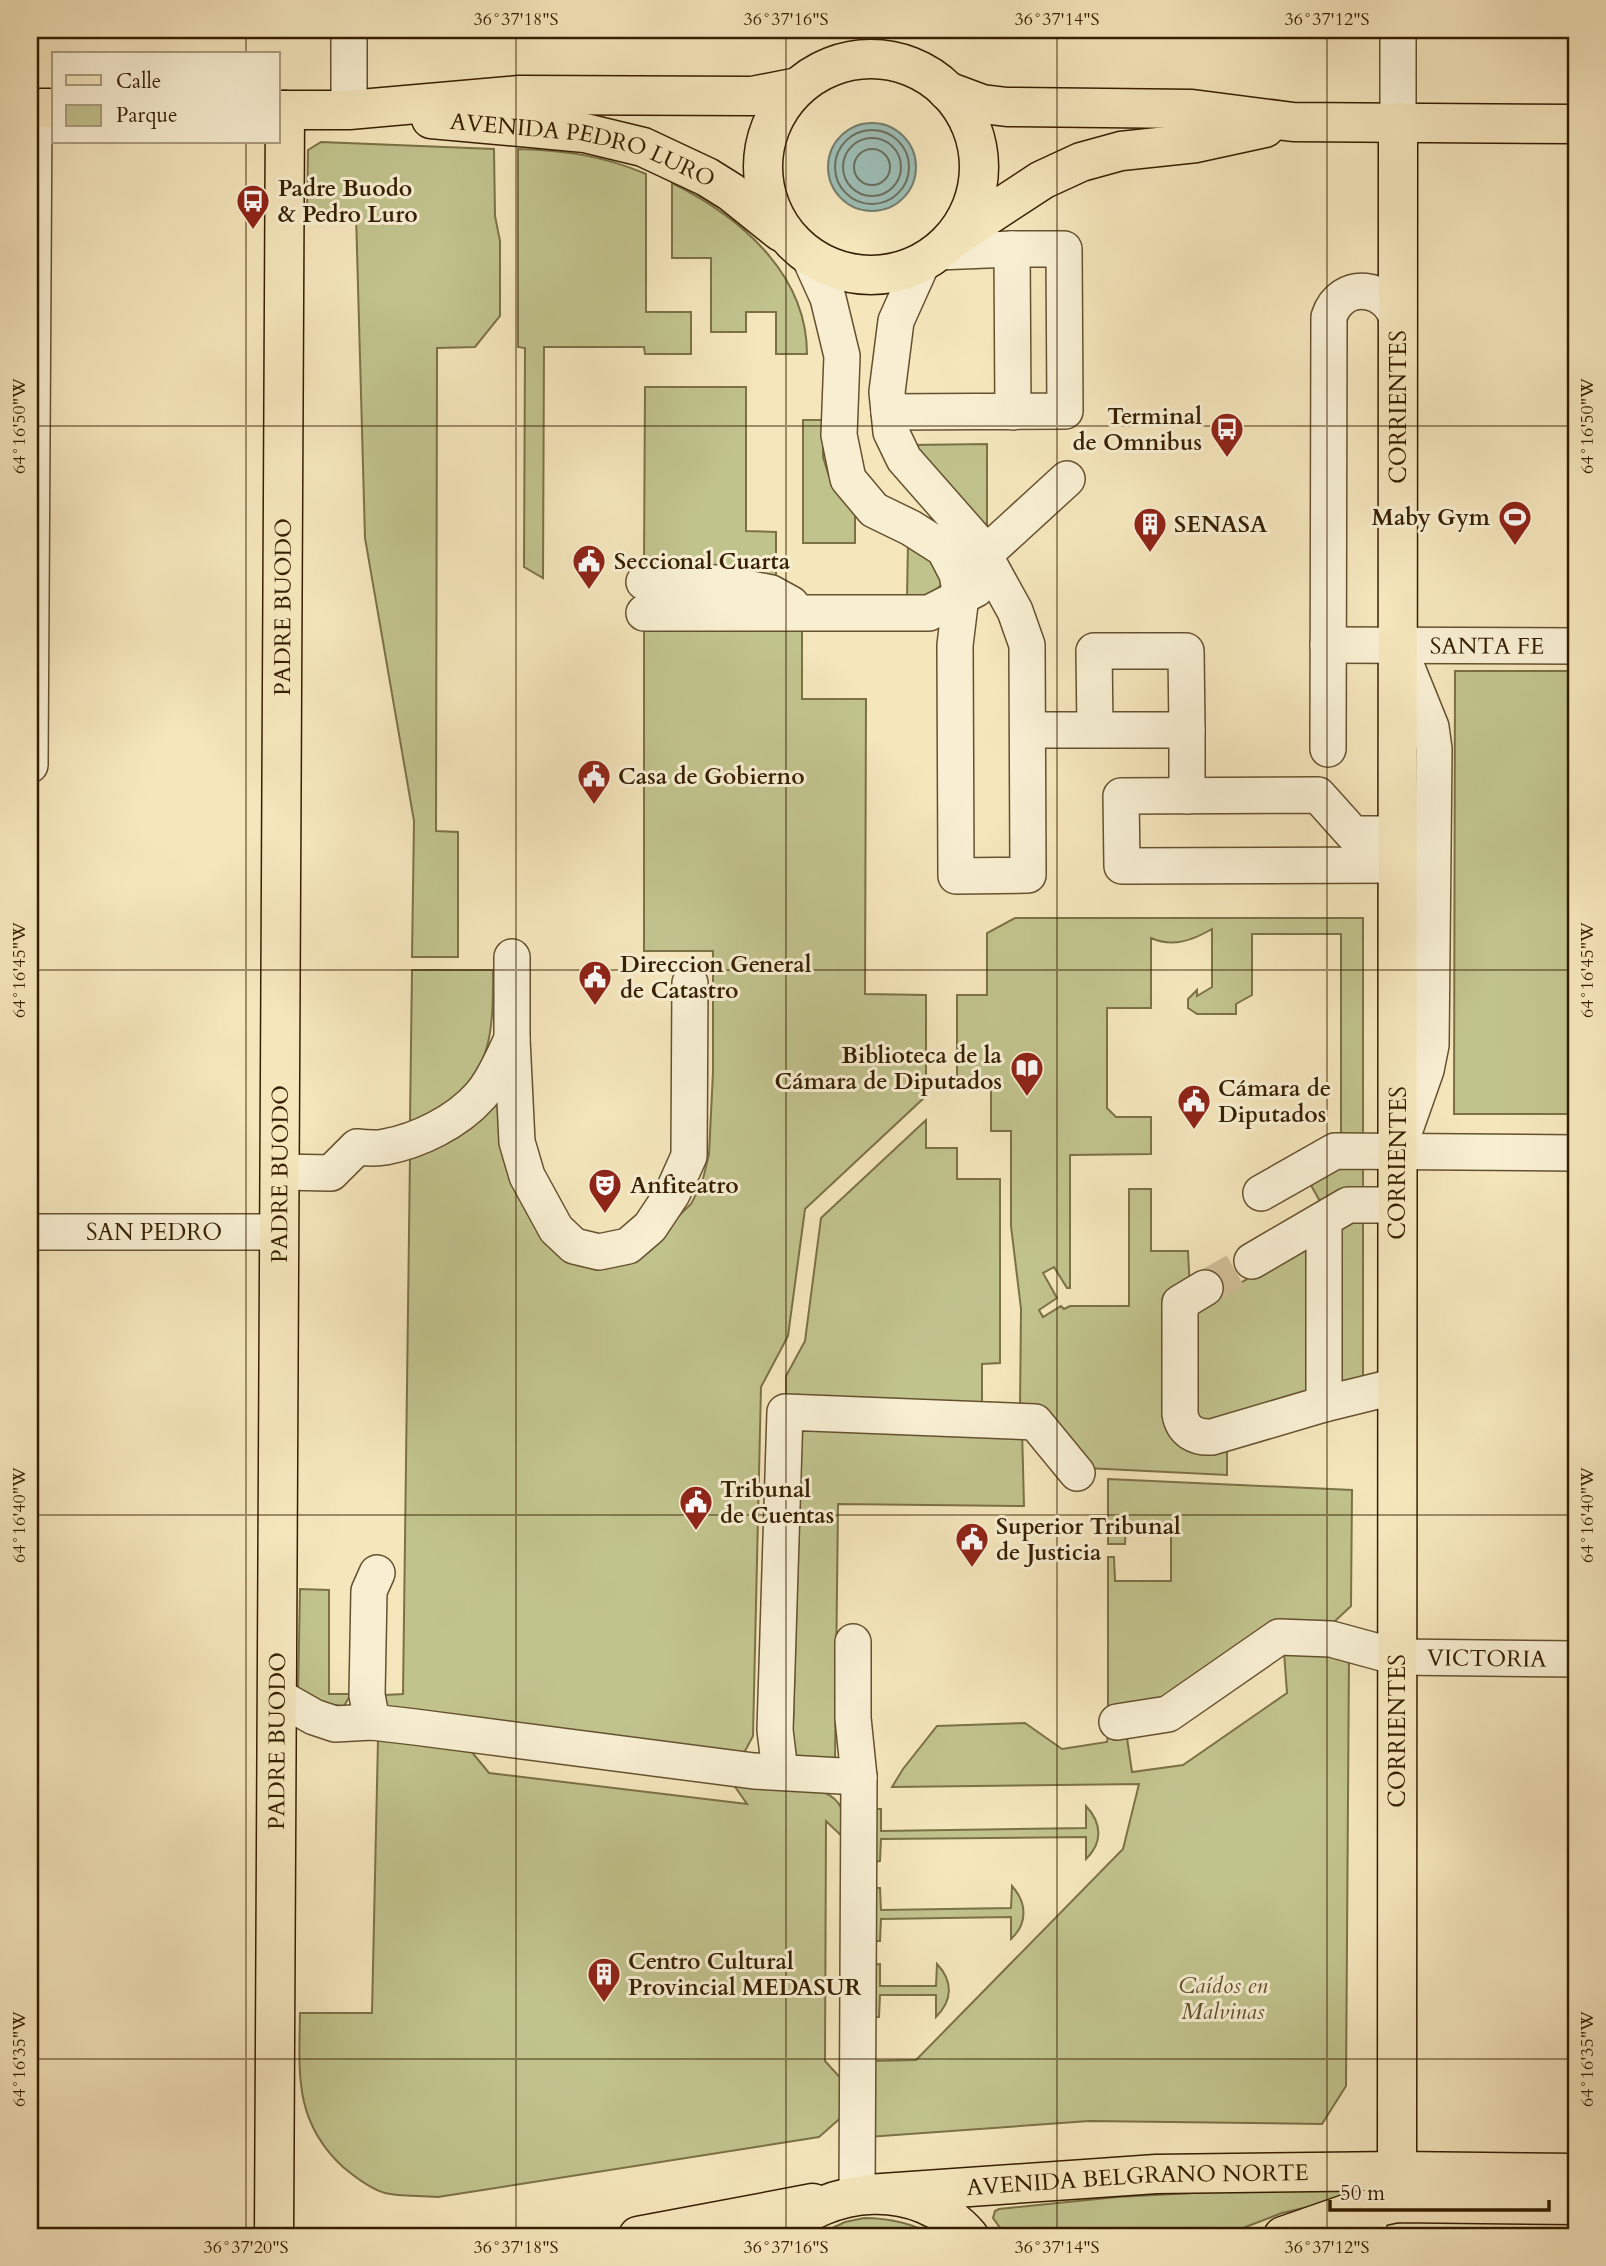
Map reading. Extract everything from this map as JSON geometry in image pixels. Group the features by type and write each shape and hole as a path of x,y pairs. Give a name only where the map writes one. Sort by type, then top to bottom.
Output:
{"main road":[{"path":"843,30 835,48 776,115 765,148 764,165 765,182 775,215 802,249 839,270 865,274 891,273 937,251 1042,180 1081,162 1105,155 1196,143 1293,122"},
{"path":"902,30 916,59 959,105 975,138 979,174 970,209 937,251"},
{"path":"806,81 846,62 883,59 900,63 982,104 1007,107 1192,109 1293,122 1576,124"},
{"name":"AVENIDA PEDRO LURO","path":"282,110 349,110 519,95 752,96 771,94 806,81"},
{"name":"PADRE BUODO","path":"274,2236 282,110"},
{"name":"AVENIDA PEDRO LURO","path":"349,110 498,127 578,132 636,145 707,177 731,192 802,249"},
{"name":"CORRIENTES","path":"1383,2205 1397,1657 1398,122"},
{"name":"AVENIDA BELGRANO NORTE","path":"1283,2236 1320,2222 1383,2205 1576,2174"},
{"name":"AVENIDA BELGRANO NORTE","path":"857,2196 1127,2175 1383,2205 1576,2205"},
{"path":"638,2236 857,2196 889,2195 930,2207 949,2218 969,2236"},
{"path":"776,2236 806,2212 826,2203 857,2196"}],"street":[{"path":"349,30 349,110"},
{"path":"1398,30 1398,122"},
{"path":"30,765 39,108"},
{"path":"802,249 828,298 842,356 839,435 848,479 874,510 911,528 944,549 957,574 961,596 955,645 956,876 1028,876 1027,645 1015,611 977,542 904,459 891,432 889,412 887,392 896,321 937,251 1064,249 1065,411 889,412"},
{"path":"1012,249 1013,412"},
{"path":"1328,749 1329,317 1338,299 1363,291 1376,294 1387,302 1398,323"},
{"path":"644,597 721,583 771,593 792,613 929,613 961,596 1067,479"},
{"name":"SANTA FE","path":"1328,645 1576,646"},
{"path":"1397,1151 1426,1070 1431,1045 1434,749 1431,727 1398,645"},
{"path":"1095,730 1094,651 1186,651 1187,796"},
{"path":"1029,730 1187,730"},
{"path":"1318,795 1353,834 1398,850 1122,866 1121,796 1318,795"},
{"path":"512,957 512,1039 517,1142 527,1176 541,1206 556,1229 574,1246 599,1252 628,1246 650,1227 672,1194 689,1156 690,983"},
{"path":"279,1172 331,1173 357,1147 384,1148 441,1126 482,1095 512,1039"},
{"path":"1324,1404 1319,1222 1274,1186 1335,1151 1576,1153"},
{"path":"1252,1261 1348,1205 1397,1205"},
{"name":"SAN PEDRO","path":"30,1232 279,1232"},
{"path":"1205,1288 1180,1303 1180,1414 1182,1423 1190,1433 1202,1438 1212,1437 1397,1386"},
{"path":"780,1772 775,1730 785,1412 1035,1422 1077,1473"},
{"path":"372,1722 368,1695 369,1591 377,1573"},
{"name":"VICTORIA","path":"1117,1722 1168,1714 1279,1637 1332,1639 1397,1657 1576,1659"},
{"path":"853,1642 853,1718 859,1777 857,2196"},
{"path":"277,1696 314,1717 335,1724 372,1722 754,1771 859,1777"}],"green space":[{"path":"321,142 494,149 495,216 500,241 500,316 475,347 437,348 436,831 458,832 458,957 412,957 414,821 365,538 356,214 307,213 308,150"},
{"path":"518,149 584,155 646,174 646,312 691,312 691,354 645,354 644,347 544,347 543,578 524,567 525,348 518,347"},
{"path":"672,183 721,212 765,250 782,273 795,298 804,325 807,354 776,354 776,312 746,312 746,332 711,332 711,258 672,258"},
{"path":"645,387 746,387 746,531 776,532 776,585 716,566 644,564"},
{"path":"803,420 823,420 823,457 829,476 855,510 855,543 803,543"},
{"path":"987,444 987,535 910,445"},
{"path":"908,541 931,551 943,582 928,595 907,598"},
{"path":"644,595 802,628 802,699 866,699 865,994 926,995 926,1096 805,1209 788,1336 761,1387 753,1736 744,1753 385,1711 385,1695 403,1694 410,1156 501,1096 544,1239 658,1236 691,1204 702,1183 709,1154 713,1072 713,951 644,951"},
{"path":"1455,671 1576,671 1576,1114 1454,1114"},
{"path":"1015,918 1363,918 1363,1142 1341,1142 1341,934 1252,934 1252,995 1236,1004 1236,1014 1197,1014 1188,1008 1188,999 1197,990 1197,996 1212,987 1212,929 1183,941 1167,942 1151,938 1151,1008 1107,1008 1107,1108 1116,1117 1151,1117 1151,1154 1070,1155 1070,1288 1067,1288 1054,1267 1043,1273 1057,1298 1039,1310 1043,1317 1061,1306 1064,1309 1070,1306 1129,1306 1129,1189 1151,1189 1151,1251 1188,1251 1198,1453 1227,1451 1227,1475 1086,1468 1020,1409 1021,1309 1011,1226 1011,1131 991,1131 991,1087 957,1087 957,995 987,995 987,933"},
{"path":"412,970 493,970 493,990 487,1046 473,1078 444,1105 410,1122"},
{"path":"926,1120 926,1148 957,1148 957,1179 1000,1179 1000,1363 982,1364 982,1409 786,1401 786,1376 805,1341 821,1218"},
{"path":"1363,1159 1363,1192 1322,1205 1307,1178"},
{"path":"1363,1218 1363,1378 1341,1385 1341,1225"},
{"path":"1306,1245 1306,1395 1210,1424 1198,1422 1192,1311"},
{"path":"802,1423 1022,1429 1024,1506 838,1504 835,1760 792,1758"},
{"path":"1108,1479 1352,1490 1351,1606 1332,1624 1154,1705 1108,1712 1108,1557 1114,1557 1115,1581 1171,1581 1171,1525 1126,1524 1125,1544 1108,1544"},
{"path":"300,1589 329,1590 329,1694 351,1694 344,1706 308,1702 298,1694"},
{"name":"Caídos en Malvinas","path":"1284,1652 1349,1655 1346,2086 1322,2124 1089,2121 868,2137 869,2061 916,2060 1123,1849 1139,1784 892,1787 937,1726 1025,1723 1062,1749 1107,1742 1108,1734 1126,1731 1132,1772 1183,1765 1287,1693"},
{"path":"378,1739 471,1751 489,1773 747,1804 731,1781 823,1792 831,1796 843,1812 848,1842 826,1821 825,2061 846,2084 845,2114 819,2137 438,2197 385,2193 368,2186 343,2167 315,2133 308,2115 300,2077 300,2013 372,2013"},
{"path":"1086,1806 1098,1826 1098,1840 1086,1859 1086,1837 881,1839 880,1861 870,1862 870,1809 881,1809 881,1831 1086,1828"},
{"path":"1012,1886 1021,1899 1023,1920 1011,1939 1011,1917 881,1919 880,1941 869,1941 870,1888 880,1888 881,1910 1011,1908"},
{"path":"880,1964 880,1986 936,1986 937,1964 946,1977 949,1990 942,2011 936,2017 936,1995 880,1995 879,2017 869,2017 869,1965"},
{"path":"1343,2185 1348,2187 1351,2194 1282,2213 1222,2236 1006,2236 993,2218 995,2211 999,2209 1117,2197"},
{"path":"864,2218 901,2222 936,2236 815,2236 845,2222"}],"water":[{"path":"863,123 881,123 897,130 909,142 916,158 916,176 909,192 897,204 881,211 863,211 847,204 835,192 828,176 828,158 835,142 847,130"}],"tunnel":[{"path":"1205,1288 1252,1261"}],"place":[{"name":"Padre Buodo & Pedro Luro","path":"253,231"},
{"name":"Terminal de Omnibus","path":"1227,459"},
{"name":"Maby Gym","path":"1515,547"},
{"name":"SENASA","path":"1150,554"},
{"name":"Seccional Cuarta","path":"589,591"},
{"name":"Casa de Gobierno","path":"594,806"},
{"name":"Direccion General de Catastro","path":"595,1007"},
{"name":"Biblioteca de la Cámara de Diputados","path":"1027,1098"},
{"name":"Cámara de Diputados","path":"1194,1131"},
{"name":"Anfiteatro","path":"605,1215"},
{"name":"Tribunal de Cuentas","path":"696,1532"},
{"name":"Superior Tribunal de Justicia","path":"972,1569"},
{"name":"Centro Cultural Provincial MEDASUR","path":"604,2004"}]}
